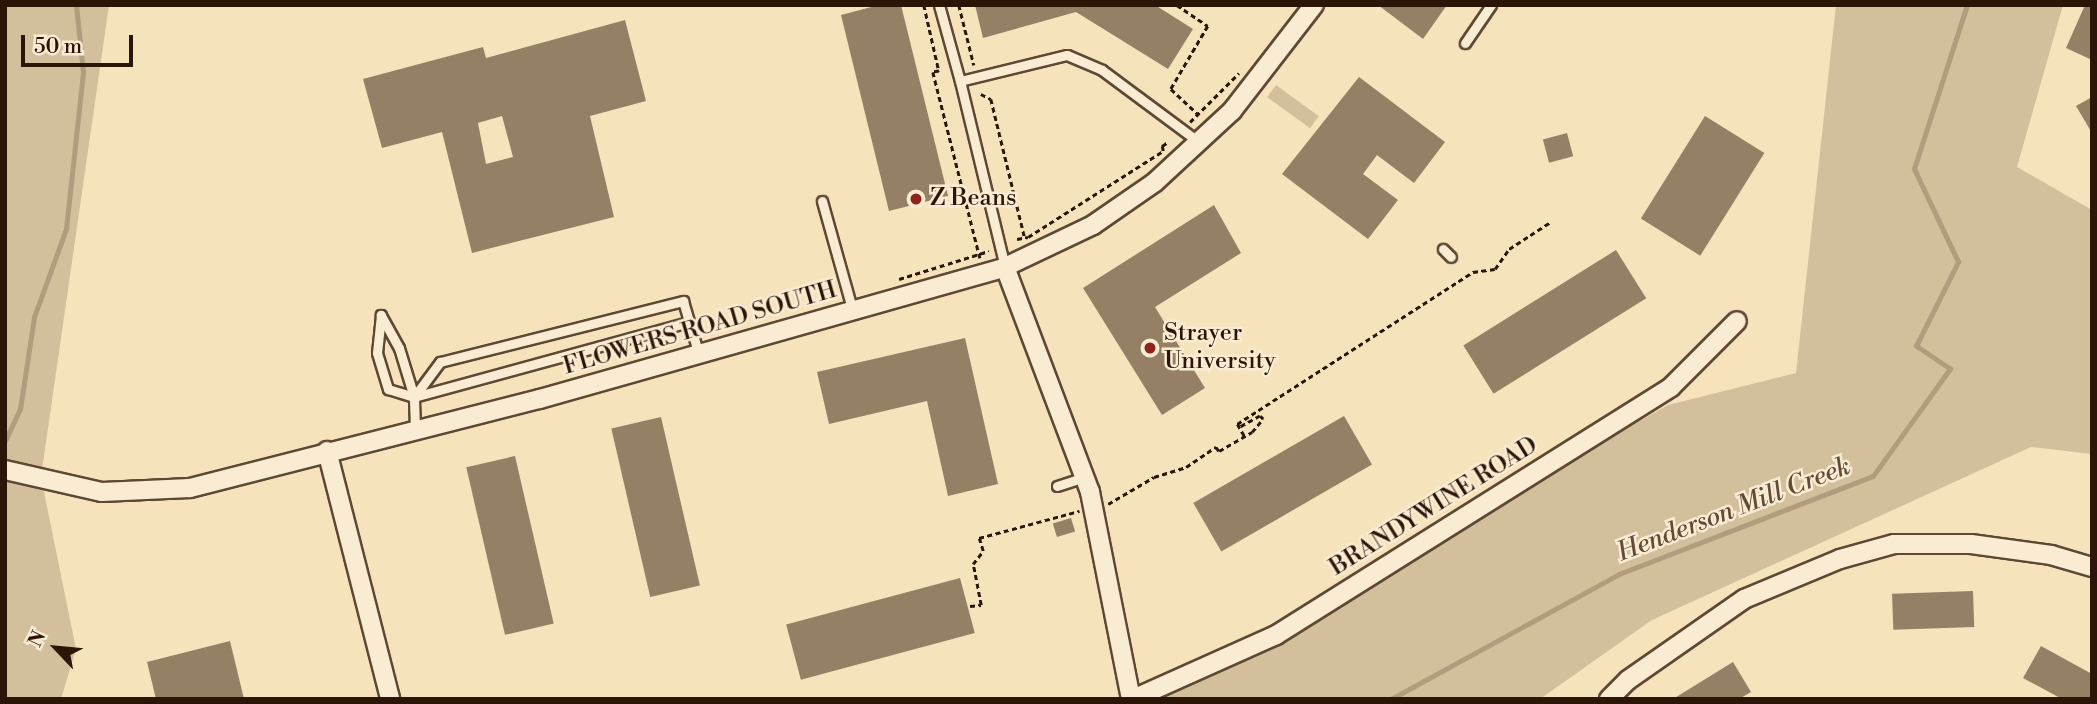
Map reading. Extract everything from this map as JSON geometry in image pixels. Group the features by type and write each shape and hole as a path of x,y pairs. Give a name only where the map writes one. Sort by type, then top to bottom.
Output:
{"street":[{"name":"FLOWERS ROAD SOUTH","path":"5,470 86,488 133,494 190,488 699,355 1005,267 1093,225 1155,182 1232,111 1314,5"},
{"path":"1005,267 1098,524 1132,699"},
{"name":"BRANDYWINE ROAD","path":"1132,699 1276,635 1671,387 1737,321"},
{"path":"327,451 390,699"},
{"path":"1609,699 1628,680 1744,599 1817,567 1894,544 1971,544 2051,555 2092,567"}],"lane":[{"path":"939,5 1005,267"},
{"path":"1465,43 1491,5"},
{"path":"960,81 1067,55 1102,70 1199,142"},
{"path":"821,201 853,312"},
{"path":"1443,249 1451,257"},
{"path":"414,397 440,362 683,301 699,355"},
{"path":"415,428 414,397 399,348 381,315 377,354 388,389 414,397 689,322"},
{"path":"1057,486 1083,478"}],"path":[{"path":"924,5 940,101 981,261"},
{"path":"959,5 974,65"},
{"path":"1177,5 1208,26 1171,89 1198,115"},
{"path":"1190,122 1243,69"},
{"path":"981,94 991,99 1026,239"},
{"path":"940,101 947,99"},
{"path":"1017,239 1026,239 1163,151 1162,146 1168,142"},
{"path":"1244,436 1237,424 1474,272 1495,269 1509,249 1549,223"},
{"path":"888,282 992,250"},
{"path":"1108,504 1154,477 1186,467 1216,447 1219,451 1244,436 1263,419 1260,416 1239,427"},
{"path":"970,606 981,605 973,564 983,551 979,538 1085,509"}],"shaded area":[{"path":"5,5 109,5 41,477 76,649 61,699 5,699"},
{"path":"1836,5 2063,5 2017,167 2092,210 2092,454 2031,447 1652,620 1540,699 1124,699 1160,694 1266,652 1390,563 1668,405 1796,373"},
{"path":"1276,85 1319,116 1310,128 1267,97"}],"building":[{"path":"879,5 901,5 948,196 889,211 841,15"},
{"path":"975,5 1155,5 1193,29 1168,69 1076,12 983,38"},
{"path":"1378,5 1447,5 1423,39"},
{"path":"2085,5 2092,5 2092,60 2066,48"},
{"path":"625,20 646,101 590,116 614,217 472,253 442,132 382,148 363,79 483,47 486,58","holes":["502,116 513,157 486,164 478,123"]},
{"path":"1359,77 1445,142 1414,183 1377,155 1363,174 1398,200 1368,239 1282,174"},
{"path":"2092,97 2092,133 2076,106"},
{"path":"1705,116 1764,153 1700,256 1641,219"},
{"path":"1567,133 1573,156 1549,163 1543,139"},
{"name":"Strayer University","path":"1214,205 1241,253 1155,307 1205,388 1162,415 1083,288"},
{"path":"1616,250 1646,298 1494,394 1463,345"},
{"path":"965,338 998,484 948,496 927,401 829,424 817,372"},
{"path":"1344,416 1372,464 1221,551 1193,503"},
{"path":"661,417 700,586 650,597 611,428"},
{"path":"515,456 554,624 505,635 466,467"},
{"path":"1071,518 1075,531 1057,537 1053,524"},
{"path":"960,578 975,633 801,680 786,625"},
{"path":"1973,591 1974,627 1893,630 1892,594"},
{"path":"230,641 244,699 156,699 147,662"},
{"path":"2041,646 2092,674 2092,699 2062,699 2023,678"},
{"path":"1733,662 1751,692 1739,699 1673,699"}],"waterway":[{"path":"5,441 20,409 34,317 66,229 83,72 76,5"},
{"name":"Henderson Mill Creek","path":"1391,699 1619,574 1873,476 1950,369 1916,346 1958,262 1914,169 1967,5"}],"place":[{"name":"Z Beans","path":"916,199"},
{"name":"Strayer University","path":"1150,348"}]}
